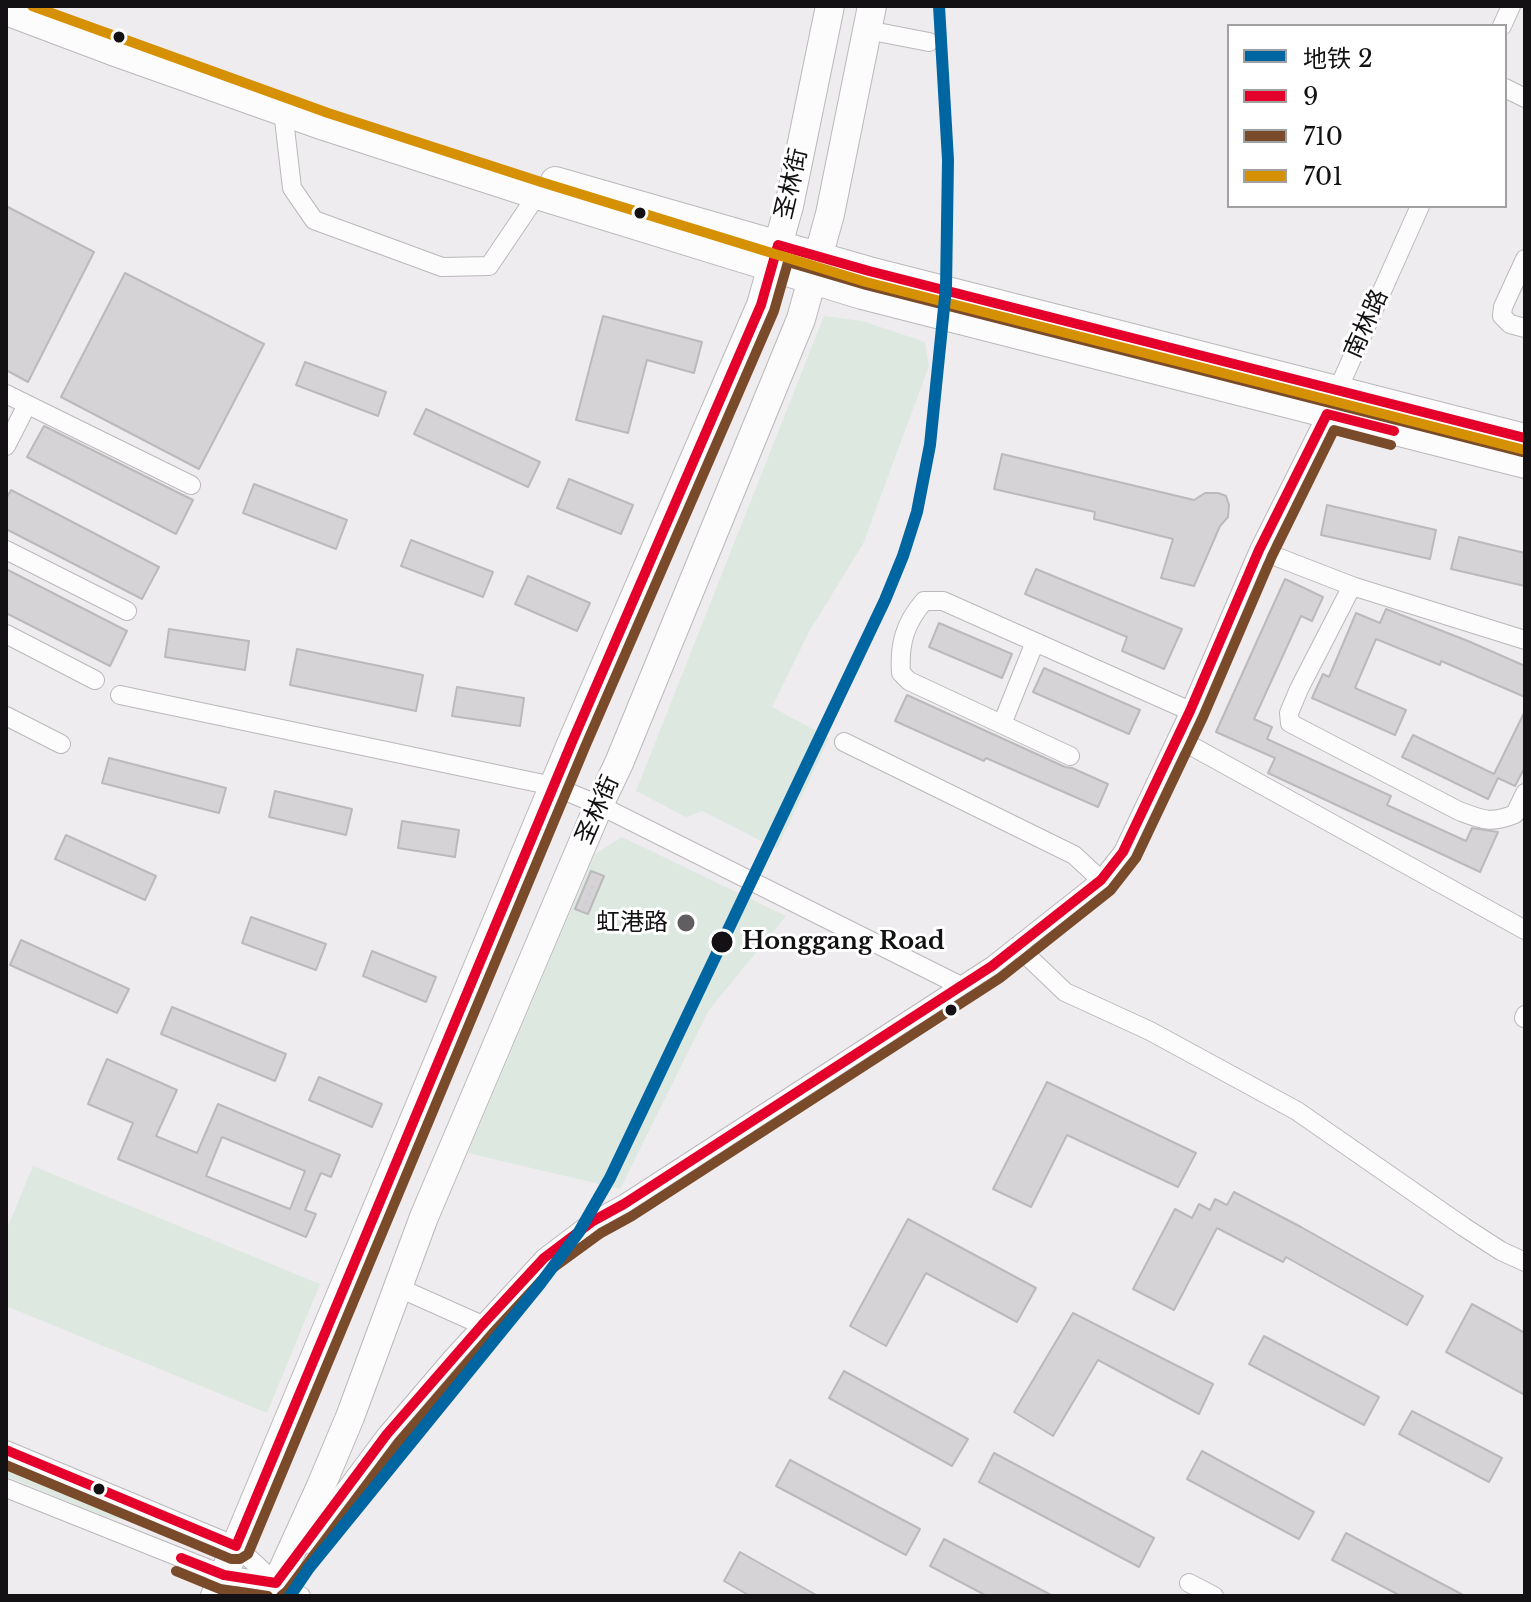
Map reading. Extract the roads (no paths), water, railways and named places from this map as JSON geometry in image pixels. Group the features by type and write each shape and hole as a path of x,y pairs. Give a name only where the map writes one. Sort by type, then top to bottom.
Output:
{"highway":[{"path":"48,6 333,109 775,256 1332,402 1525,464"},
{"name":"圣林街","path":"220,1585 553,786 761,305 789,206 830,6"},
{"path":"8,15 537,195 775,256"},
{"name":"圣林街","path":"283,1592 424,1217 626,748 801,319 830,214 870,18"},
{"path":"1332,402 1525,438"}],"street":[{"path":"870,18 929,42"},
{"path":"1507,89 1525,98"},
{"path":"283,111 292,188 314,220 442,267 489,266 537,195"},
{"name":"南林路","path":"283,1592 387,1434 544,1258 593,1221 961,986 1101,880 1123,852 1190,711 1259,550 1332,402 1419,208"},
{"path":"1525,259 1503,307 1502,316 1510,324 1525,328"},
{"path":"6,394 191,485"},
{"path":"6,446 27,405"},
{"path":"6,550 127,611"},
{"path":"1259,550 1352,586 1525,640"},
{"path":"1352,586 1299,689 1289,713 1290,723 1459,811 1479,818 1497,821 1515,814 1525,793"},
{"path":"1070,756 909,681 901,673 904,633 912,615 924,601 943,601 1190,711"},
{"path":"6,634 95,680"},
{"path":"1002,724 1035,642"},
{"path":"120,695 553,786 599,805 961,986"},
{"path":"6,716 61,744"},
{"path":"1177,738 1525,930"},
{"path":"844,742 1074,855 1101,880"},
{"path":"1017,946 1065,992 1150,1031 1297,1111 1464,1227 1501,1251 1525,1262"},
{"path":"397,1287 482,1325"},
{"path":"350,1417 354,1443 364,1446 387,1434"},
{"path":"6,1450 236,1546 283,1592"},
{"path":"6,1488 220,1585 283,1592"},
{"path":"1189,1583 1214,1596"}],"metro line":[{"name":"2","path":"290,1596 309,1568 579,1232 610,1178 885,600 903,556 917,512 930,445 946,288 948,160 939,6"}],"place":[{"name":"虹港路","path":"686,923"},
{"name":"Honggang Road","path":"722,942"}]}
